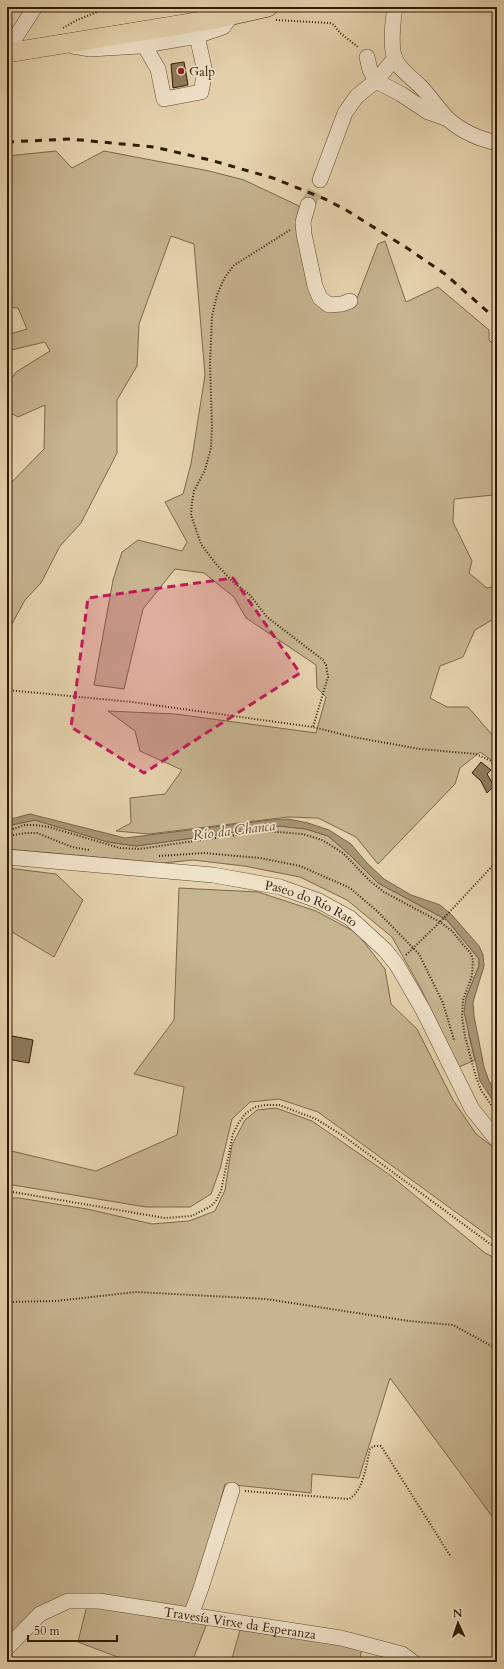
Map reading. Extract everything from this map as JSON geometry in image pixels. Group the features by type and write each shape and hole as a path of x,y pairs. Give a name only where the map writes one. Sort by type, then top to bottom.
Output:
{"main road":[{"path":"10,53 62,36 232,15 272,14"}],"street":[{"path":"10,53 13,41 35,7"},
{"path":"395,7 393,19 393,52 395,58 398,64 430,96 448,119"},
{"path":"62,36 90,49 144,45 197,36 223,27 232,15"},
{"path":"144,45 158,69 164,99 171,98 201,92 205,72 197,36"},
{"path":"367,57 370,70 376,81 402,94 428,112 448,119 482,139 497,143"},
{"path":"320,180 345,113 356,96 376,81 395,58"},
{"path":"308,205 303,222 305,240 313,277 320,298 329,305 342,304 350,301"},
{"name":"Paseo do Río Rato","path":"7,857 213,876 280,887 319,901 350,918 380,945 397,964 423,1010 472,1109 497,1140"},
{"path":"191,1615 232,1490"},
{"name":"Travesía Virxe da Esperanza","path":"7,1648 40,1614 68,1601 99,1601 341,1638 402,1654 413,1662"}],"path":[{"path":"62,36 77,20 110,7"},
{"path":"272,14 330,23 363,51 367,57"},
{"path":"303,222 233,266 224,279 217,295 212,316 210,364 212,426 211,448 205,470 194,491 191,515 201,544 216,564 233,582 249,594 267,617 323,660 328,677 313,727"},
{"path":"7,690 132,702 313,727 353,737 420,749 476,754 486,757 492,761 497,774"},
{"path":"7,836 37,833 72,847 95,851"},
{"path":"154,856 204,853 260,858 300,866 350,888 378,911 419,954 443,1002 456,1045"},
{"path":"397,964 443,919 497,861"},
{"path":"475,1087 479,1094"},
{"path":"7,1191 165,1218 192,1216 203,1211 216,1201 223,1184 233,1134 245,1114 255,1107 279,1105 316,1119 345,1137 497,1248"},
{"path":"7,1302 56,1301 136,1292 266,1299 409,1321 453,1325 497,1349"},
{"path":"232,1490 349,1499 354,1496 360,1487 370,1449 374,1446 381,1446 451,1557"}],"highlighted area":[{"path":"233,578 300,673 144,773 71,727 88,598"}],"shaded area":[{"path":"56,151 72,168 104,151 209,171 244,180 299,206 308,280 320,305 356,301 378,244 385,241 406,302 438,287 489,330 489,340 497,348 497,493 493,495 454,499 453,522 472,561 469,573 487,588 497,586 497,617 475,630 463,657 440,666 430,698 447,707 468,707 494,737 497,736 497,764 480,752 460,768 455,784 378,864 356,837 318,818 288,817 149,834 116,831 131,823 130,798 165,794 182,770 140,751 135,731 108,711 175,714 316,733 326,697 317,688 316,665 246,618 234,597 204,573 175,569 143,609 124,689 94,685 113,580 122,552 138,540 182,551 187,542 165,502 183,494 191,464 205,375 194,244 171,236 139,324 137,366 117,400 117,453 81,523 60,546 41,583 25,600 7,633 7,487 44,449 45,405 18,417 7,411 7,385 16,372 50,351 45,342 7,351 7,335 27,329 18,308 7,307 7,156"},
{"path":"35,820 108,842 136,846 279,826 306,829 328,836 349,854 378,883 447,920 479,959 479,966 466,998 469,1036 475,1060 459,1067 420,987 392,937 347,900 300,877 244,866 193,860 163,863 7,849 7,826"},
{"path":"7,868 56,874 83,900 54,957 7,929"},
{"path":"179,888 258,892 316,911 357,933 385,969 391,1004 417,1029 453,1100 476,1134 497,1150 497,1242 318,1112 279,1099 250,1102 232,1119 220,1169 211,1194 190,1207 146,1207 7,1184 7,1150 96,1171 177,1135 184,1087 134,1074 174,1020"},
{"path":"276,1108 312,1121 390,1175 485,1253 497,1259 497,1523 390,1378 359,1478 312,1474 311,1493 225,1484 207,1553 186,1610 79,1596 7,1638 7,1198 19,1198 87,1209 152,1224 189,1221 215,1211 225,1190 232,1145 245,1120 257,1110"},
{"path":"87,1605 207,1623 192,1662 131,1662 78,1642"},
{"path":"240,1630 362,1648 359,1662 231,1662"}],"water":[{"name":"Río da Chanca","path":"30,814 125,838 288,819 308,823 329,830 351,844 366,862 384,879 411,895 440,905 451,914 479,946 483,955 484,966 473,1002 474,1016 484,1067 489,1081 497,1094 497,1107 480,1081 464,1012 466,998 479,966 479,959 447,920 378,883 349,854 328,836 306,829 279,826 136,846 108,842 35,820 7,826 7,820"}],"building":[{"path":"184,62 188,85 173,88 171,64"},
{"path":"481,762 491,770 487,774 494,786 487,793 481,781 472,773"},
{"path":"7,1035 33,1040 29,1063 7,1059"}],"tunnel":[{"path":"308,205 320,180"}],"railway":[{"path":"7,142 70,139 154,147 210,160 273,178 325,199 346,210 407,248 445,274 497,320"}],"place":[{"name":"Galp","path":"181,71"}]}
